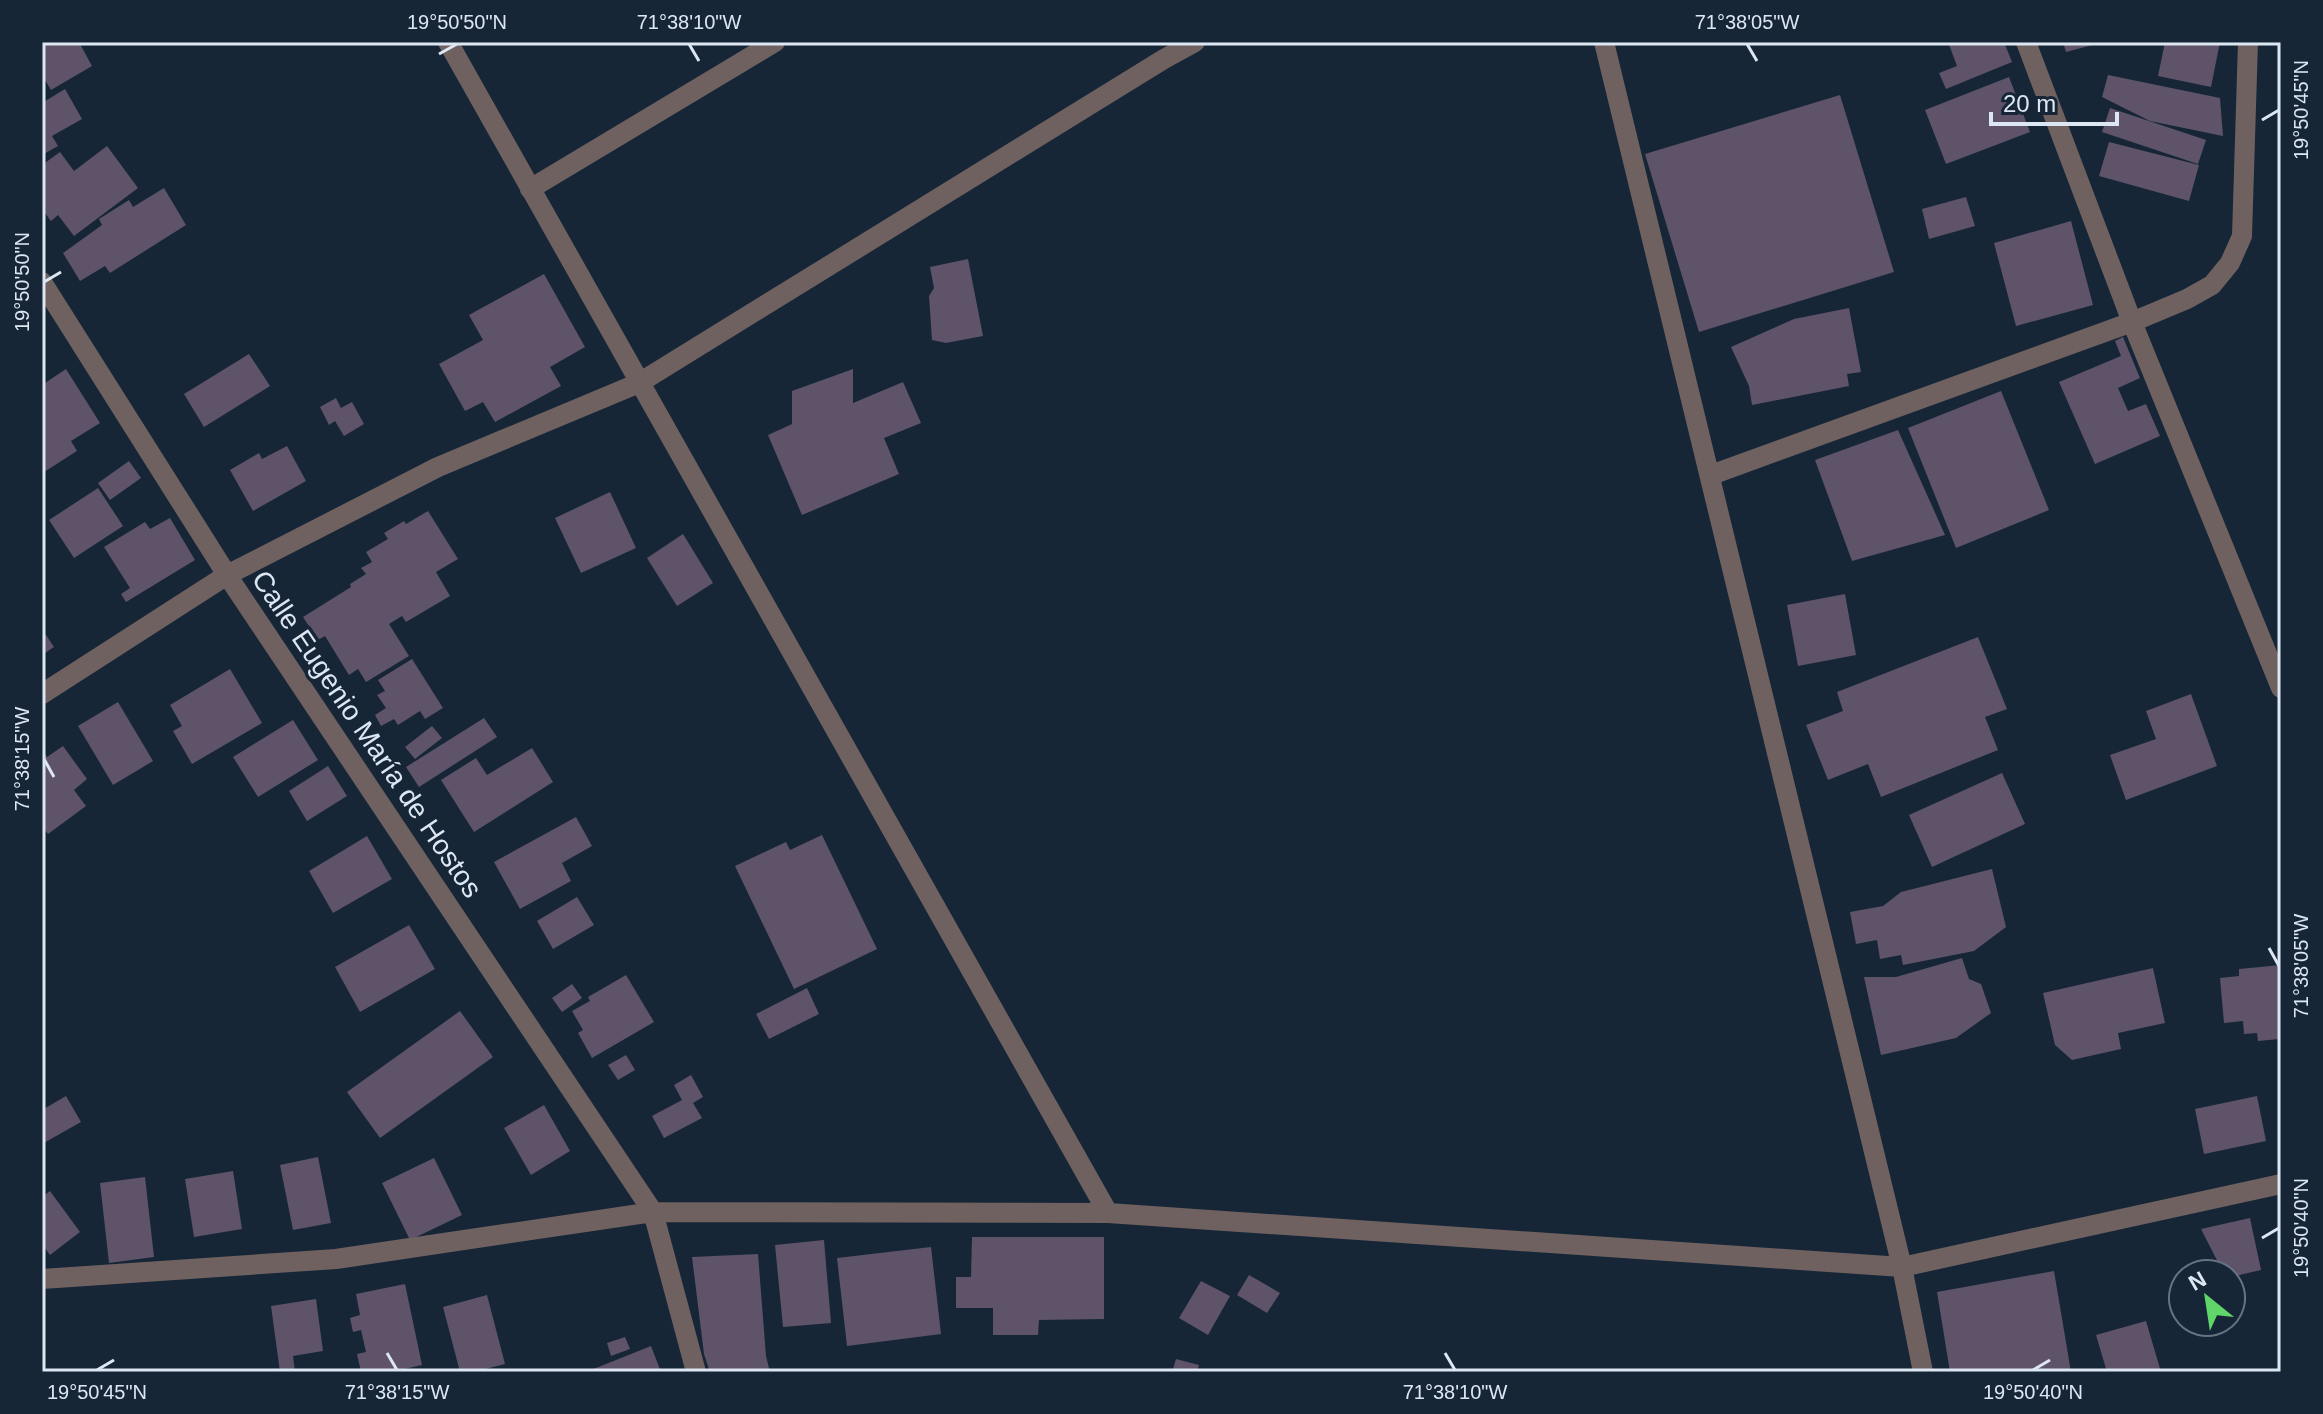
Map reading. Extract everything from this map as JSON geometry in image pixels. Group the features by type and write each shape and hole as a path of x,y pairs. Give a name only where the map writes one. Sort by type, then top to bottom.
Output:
{"street":[{"path":"448,42 1108,1213"},
{"path":"530,189 775,42"},
{"path":"42,694 227,575 438,467 639,383 1159,50 1195,42"},
{"path":"1604,42 1902,1267 1923,1372"},
{"path":"2026,42 2132,322 2281,688"},
{"path":"1711,475 2132,322 2212,285 2230,263 2242,236 2248,42"},
{"name":"Calle Eugenio María de Hostos","path":"42,282 227,575 653,1212 696,1372"},
{"path":"42,1279 336,1259 653,1212 1108,1213 1902,1267 2281,1184"}],"building":[{"path":"42,42 79,42 92,66 51,90 42,75"},
{"path":"1948,42 2004,42 2012,62 1946,89 1939,73 1957,66"},
{"path":"2063,42 2100,42 2100,43 2066,52"},
{"path":"2165,42 2220,42 2211,87 2158,76"},
{"path":"2108,75 2220,98 2223,136 2150,121 2102,97"},
{"path":"2009,77 2030,132 1946,164 1925,110"},
{"path":"65,89 82,119 52,136 58,146 42,155 42,103"},
{"path":"1840,95 1894,272 1699,332 1645,154"},
{"path":"2110,108 2206,140 2198,164 2102,132"},
{"path":"2109,142 2199,165 2189,201 2099,176"},
{"path":"107,146 138,188 74,236 58,215 51,221 42,209 42,165 60,152 74,171"},
{"path":"164,188 186,225 110,273 105,266 80,281 63,253 102,225 99,219 129,200 133,207"},
{"path":"1966,197 1975,226 1929,239 1922,209"},
{"path":"2071,221 2093,305 2016,326 1994,243"},
{"path":"968,259 983,336 946,343 932,340 929,296 934,288 930,267"},
{"path":"544,274 585,347 550,367 561,386 495,422 483,402 465,411 439,364 483,340 469,315"},
{"path":"1849,308 1861,372 1847,374 1849,386 1752,405 1749,386 1731,347 1794,319"},
{"path":"2123,337 2140,378 2118,388 2128,411 2146,404 2160,436 2095,464 2059,382 2121,356 2115,341"},
{"path":"249,354 270,386 204,427 184,394"},
{"path":"66,369 100,423 71,441 77,451 44,472 42,385"},
{"path":"853,369 853,403 903,382 921,423 884,438 899,474 802,515 768,435 792,424 792,391"},
{"path":"2001,391 2049,510 1956,548 1908,428"},
{"path":"336,398 341,408 352,402 364,424 344,436 335,421 329,425 320,407"},
{"path":"1898,430 1945,535 1852,561 1815,460"},
{"path":"287,446 306,481 253,511 230,470 259,453 262,459"},
{"path":"129,461 141,478 110,500 98,483"},
{"path":"98,488 123,526 74,558 49,520"},
{"path":"610,492 636,548 581,573 555,518"},
{"path":"428,511 458,559 436,572 450,596 406,622 402,616 389,624 409,656 366,682 358,669 349,675 325,636 318,640 303,617 366,574 361,568 372,562 366,552 388,539 384,533"},
{"path":"170,518 195,560 126,602 121,594 130,588 104,547 145,522 150,529"},
{"path":"683,534 713,583 677,606 647,558"},
{"path":"1845,594 1856,655 1798,666 1787,605"},
{"path":"42,629 54,647 42,655"},
{"path":"1978,637 2007,709 1985,717 1998,750 1881,797 1868,764 1828,780 1806,725 1843,711 1837,692"},
{"path":"412,659 443,708 425,719 420,711 398,725 394,719 381,726 375,715 386,708 377,695 385,691 378,680"},
{"path":"230,669 262,723 192,764 173,731 182,726 170,705"},
{"path":"2191,694 2217,766 2126,800 2110,755 2156,739 2146,711"},
{"path":"118,702 153,761 113,785 78,726"},
{"path":"484,718 497,737 419,787 406,767"},
{"path":"293,720 318,760 258,797 233,757"},
{"path":"432,726 442,738 415,759 405,747"},
{"path":"63,746 87,779 74,790 86,806 48,834 42,827 42,749 47,757"},
{"path":"532,748 553,782 474,832 441,780 476,758 487,775"},
{"path":"328,766 347,796 307,821 289,791"},
{"path":"2002,773 2025,824 1932,867 1909,815"},
{"path":"576,817 592,846 562,863 571,881 520,909 494,862"},
{"path":"822,835 877,949 794,989 735,866 786,842 790,850"},
{"path":"367,836 392,879 333,913 309,871"},
{"path":"1992,869 2006,927 1974,951 1903,965 1901,955 1880,959 1877,940 1856,944 1850,912 1883,906 1901,892"},
{"path":"577,897 594,925 553,949 537,921"},
{"path":"409,925 435,969 360,1012 335,967"},
{"path":"1962,958 1969,979 1981,984 1991,1013 1956,1038 1881,1055 1864,977 1896,977"},
{"path":"2281,965 2279,1039 2258,1041 2257,1033 2244,1034 2243,1021 2224,1023 2220,978 2239,976 2239,969"},
{"path":"2153,968 2165,1023 2118,1033 2121,1049 2072,1060 2055,1045 2043,993"},
{"path":"626,975 654,1022 592,1058 578,1033 583,1030 572,1011 590,1001 588,997"},
{"path":"572,984 582,998 562,1012 552,998"},
{"path":"807,988 819,1014 769,1039 756,1014"},
{"path":"460,1011 493,1057 380,1138 347,1092"},
{"path":"626,1055 635,1070 618,1080 608,1065"},
{"path":"691,1075 703,1097 693,1103 702,1118 664,1138 652,1116 682,1100 674,1085"},
{"path":"66,1096 81,1122 42,1144 42,1110"},
{"path":"2257,1096 2266,1141 2204,1154 2195,1109"},
{"path":"544,1105 570,1151 531,1175 504,1128"},
{"path":"318,1157 331,1223 293,1230 280,1165"},
{"path":"434,1158 462,1215 410,1240 382,1183"},
{"path":"233,1171 242,1229 194,1237 185,1179"},
{"path":"145,1177 154,1257 109,1263 100,1183"},
{"path":"50,1191 80,1232 50,1255 42,1244 42,1197"},
{"path":"2250,1218 2261,1270 2247,1273 2247,1258 2216,1258 2201,1229"},
{"path":"972,1237 1104,1237 1104,1319 1039,1320 1038,1335 993,1335 993,1308 956,1308 956,1277 971,1277"},
{"path":"824,1240 831,1323 783,1327 775,1245"},
{"path":"931,1247 941,1334 847,1346 837,1258"},
{"path":"758,1254 770,1372 710,1372 704,1354 692,1257"},
{"path":"2054,1271 2071,1372 1950,1372 1937,1292"},
{"path":"1249,1275 1280,1293 1267,1313 1237,1295"},
{"path":"1201,1281 1230,1296 1208,1335 1179,1318"},
{"path":"405,1284 422,1365 391,1372 361,1372 357,1354 366,1352 361,1330 353,1332 350,1318 360,1315 356,1294"},
{"path":"487,1295 505,1364 474,1372 460,1372 443,1307"},
{"path":"316,1299 323,1351 293,1356 295,1372 280,1372 271,1306"},
{"path":"2146,1321 2161,1372 2107,1372 2096,1335"},
{"path":"625,1337 630,1349 611,1356 607,1343"},
{"path":"651,1346 661,1372 586,1372"},
{"path":"1176,1359 1199,1365 1197,1372 1172,1372"}]}
